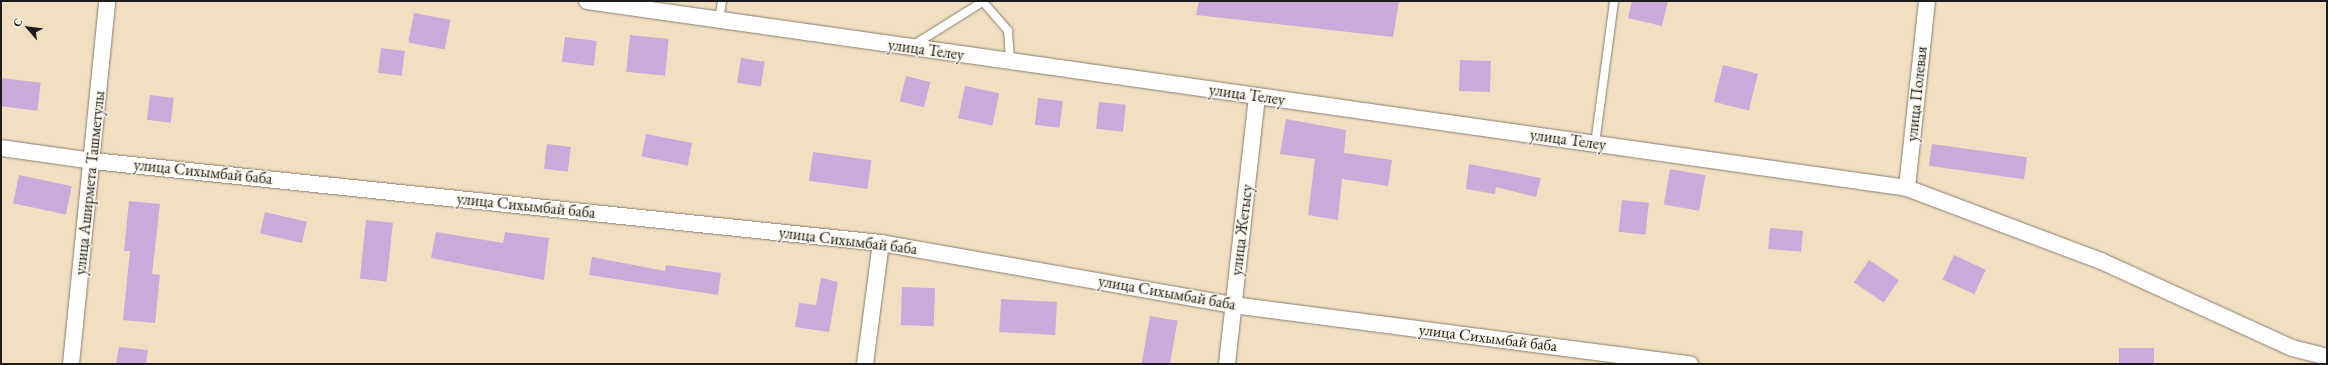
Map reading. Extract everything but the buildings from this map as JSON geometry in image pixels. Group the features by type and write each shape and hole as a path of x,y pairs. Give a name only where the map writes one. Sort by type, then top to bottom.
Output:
{"street":[{"name":"улица Аширмета Ташметулы","path":"71,364 93,161 107,1"},
{"name":"улица Телеу","path":"590,1 1010,62 1907,188 2101,261 2292,348 2327,357"},
{"name":"улица Полевая","path":"1907,188 1927,1"},
{"name":"улица Жетысу","path":"1227,364 1258,97"},
{"name":"улица Сихымбай баба","path":"1,148 93,161 880,243 1233,305 1690,364"},
{"path":"865,364 880,243"}],"lane":[{"path":"719,20 722,1"},
{"path":"1594,144 1614,1"},
{"path":"909,47 984,2 1008,31 1010,62"}]}
